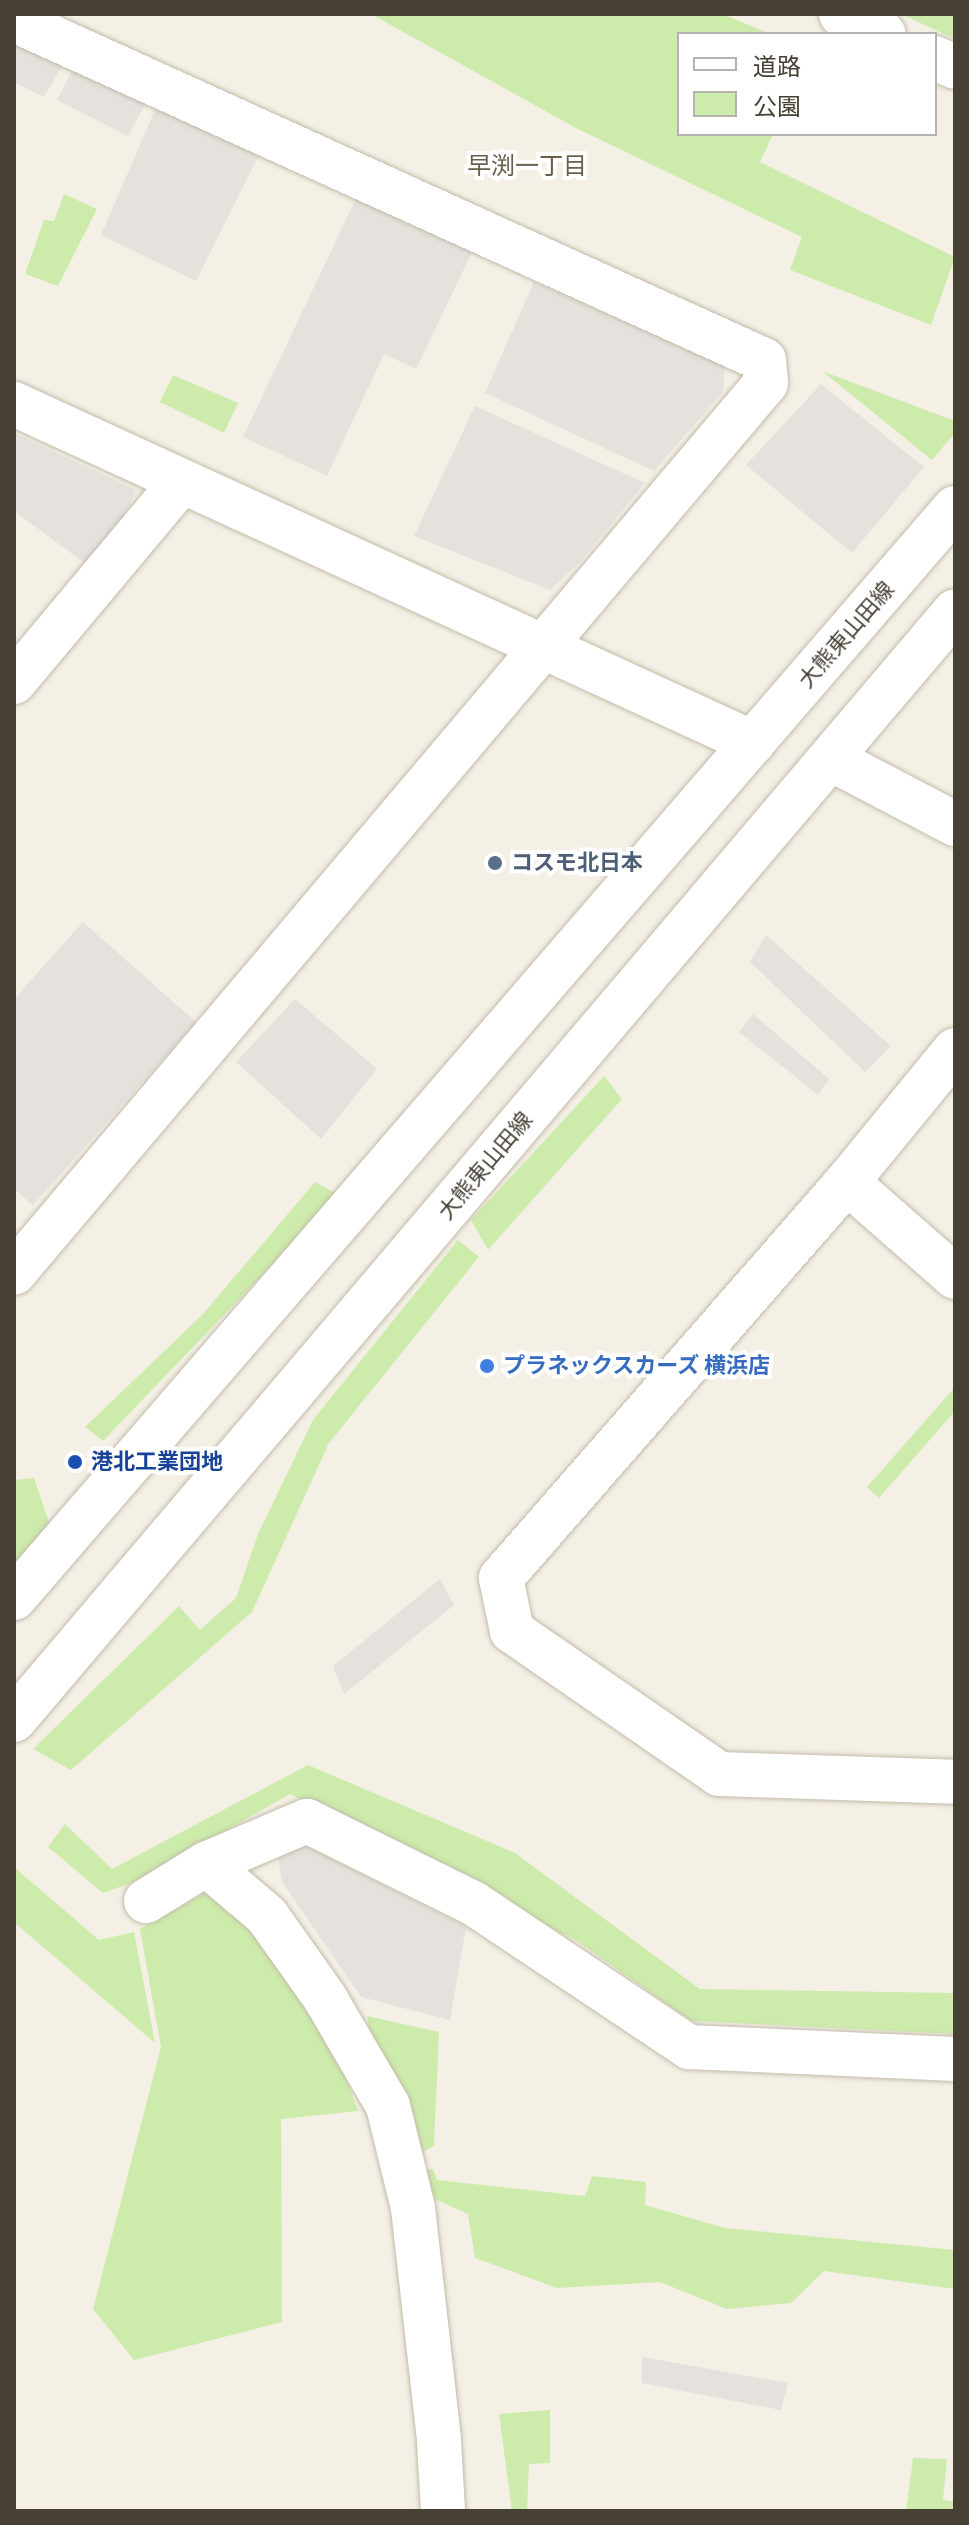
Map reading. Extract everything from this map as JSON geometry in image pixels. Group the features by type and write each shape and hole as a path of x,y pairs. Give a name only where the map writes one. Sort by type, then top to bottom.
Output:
{"street":[{"path":"841,14 880,32"},
{"path":"14,20 764,360 766,383 14,1273"},
{"path":"14,404 753,743"},
{"path":"14,682 181,482"},
{"name":"大熊東山田線","path":"14,1598 955,508"},
{"name":"大熊東山田線","path":"14,1720 955,611"},
{"path":"831,759 955,824"},
{"path":"955,1050 847,1182 501,1578 512,1631 719,1774 955,1782"},
{"path":"847,1182 955,1277"},
{"path":"146,1901 206,1864 307,1821 473,1903 689,2047 955,2059"},
{"path":"206,1864 267,1916 325,1998 388,2106 413,2208 439,2441 443,2511"}],"green space":[{"path":"371,14 723,14 765,32 677,32 677,136 772,136 760,162 955,257 931,325 790,270 802,237 576,128"},
{"path":"901,14 955,14 955,39"},
{"path":"64,194 97,209 58,286 25,274 44,220 54,221"},
{"path":"822,371 955,421 955,433 932,460"},
{"path":"173,375 238,403 224,433 160,402"},
{"path":"604,1076 622,1099 488,1250 471,1220"},
{"path":"315,1182 339,1195 103,1441 85,1427 203,1314"},
{"path":"458,1240 479,1257 329,1443 252,1612 71,1770 33,1749 179,1606 200,1630 236,1598 258,1534 313,1420"},
{"path":"955,1387 955,1411 879,1498 867,1487"},
{"path":"34,1478 51,1528 14,1566 14,1480"},
{"path":"308,1765 515,1853 700,1989 955,1993 955,2034 691,2021 577,1941 290,1794 137,1881 103,1893 48,1847 65,1824 112,1869"},
{"path":"14,1867 99,1940 134,1932 155,2043 14,1922"},
{"path":"210,1890 249,1924 330,2036 358,2111 281,2119 282,2322 134,2360 93,2309 161,2047 140,1929"},
{"path":"367,2016 439,2032 434,2146 414,2156 372,2044"},
{"path":"433,2169 437,2180 585,2196 592,2176 646,2182 645,2205 725,2228 955,2250 955,2289 824,2271 791,2303 727,2309 660,2282 557,2288 475,2258 468,2214 417,2191 416,2171"},
{"path":"550,2410 550,2463 529,2464 527,2511 512,2511 499,2414"},
{"path":"913,2458 947,2459 943,2500 955,2502 955,2511 906,2511"}],"shaded area":[{"path":"14,39 64,63 44,97 14,82"},
{"path":"74,67 148,99 128,136 57,100"},
{"path":"158,103 263,147 196,281 101,235"},
{"path":"359,192 475,246 416,369 384,354 327,476 243,437"},
{"path":"534,282 725,366 723,392 654,471 485,393"},
{"path":"821,384 924,467 852,553 746,465"},
{"path":"475,406 645,483 581,561 550,590 414,536"},
{"path":"14,433 136,490 98,573 14,511"},
{"path":"83,922 196,1022 33,1205 14,1189 14,999"},
{"path":"766,935 891,1046 865,1072 750,962"},
{"path":"295,999 377,1069 321,1139 236,1062"},
{"path":"753,1014 829,1079 818,1095 739,1032"},
{"path":"440,1579 454,1605 344,1694 333,1666"},
{"path":"304,1844 466,1927 450,2020 361,1997 282,1882 278,1858"},
{"path":"642,2357 788,2383 781,2410 642,2383"}],"place":[{"name":"コスモ北日本","path":"495,863"},
{"name":"プラネックスカーズ 横浜店","path":"487,1366"},
{"name":"港北工業団地","path":"75,1462"}],"district":[{"name":"早渕一丁目","path":"527,167"}]}
